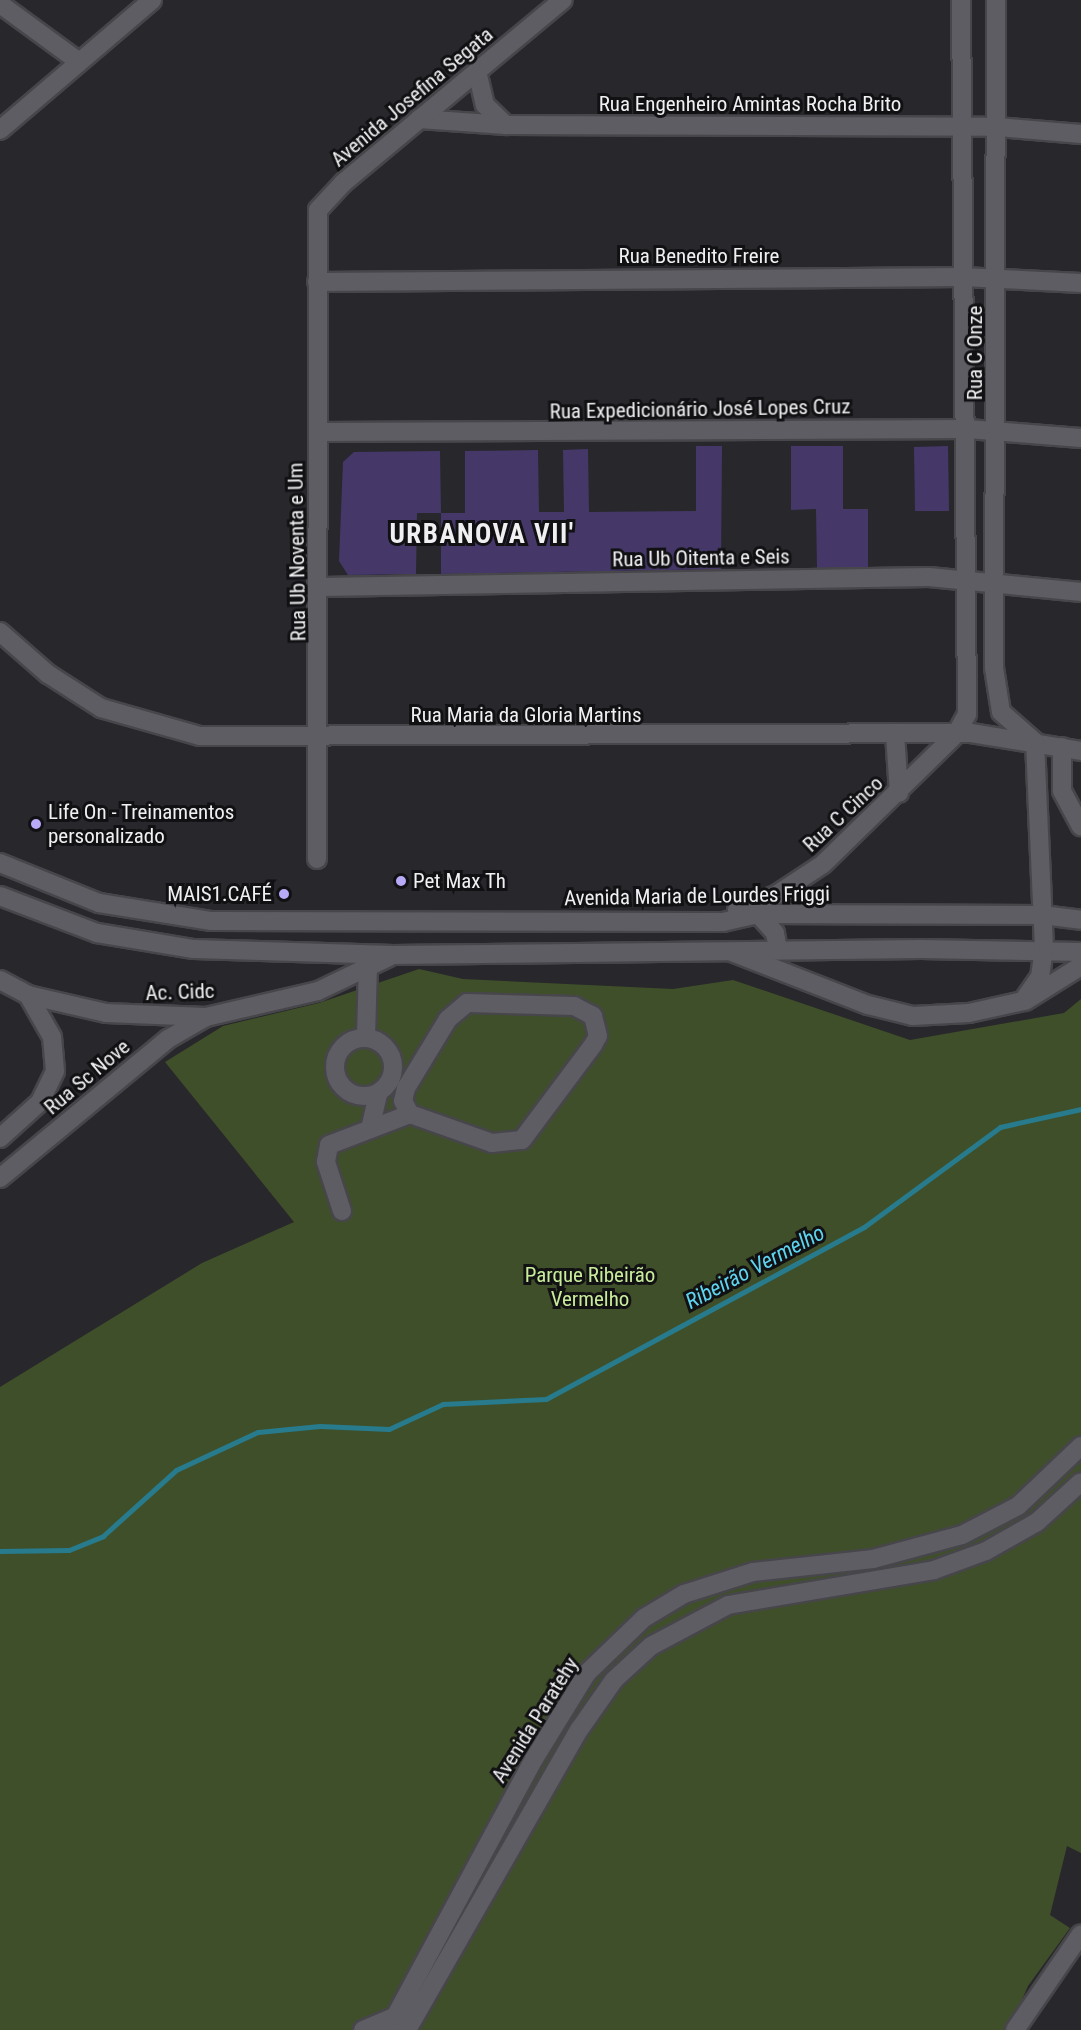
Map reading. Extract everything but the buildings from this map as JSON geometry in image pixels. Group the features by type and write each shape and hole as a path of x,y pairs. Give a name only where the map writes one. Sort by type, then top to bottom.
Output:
{"street":[{"path":"0,130 78,61 130,9 152,0"},
{"name":"Avenida Josefina Segata","path":"316,243 316,218 325,199 563,0"},
{"name":"Rua C Onze","path":"956,734 969,704 962,0"},
{"name":"Rua C Onze","path":"996,0 998,430 997,581 993,668 998,705 1035,742"},
{"path":"0,4 78,61"},
{"path":"477,71 485,105 506,125"},
{"name":"Rua Engenheiro Amintas Rocha Brito","path":"420,118 506,125 998,127 1081,134"},
{"name":"Rua Ub Noventa e Um","path":"316,243 321,587 317,859"},
{"name":"Rua Benedito Freire","path":"317,282 998,277 1081,283"},
{"name":"Rua Expedicionário José Lopes Cruz","path":"318,432 968,429 1081,438"},
{"name":"Rua Ub Oitenta e Seis","path":"321,587 968,579 1081,592"},
{"name":"Rua Maria da Gloria Martins","path":"0,632 48,674 120,717 200,736 320,739 956,734 1035,742 1081,751"},
{"path":"895,734 899,793"},
{"name":"Rua C Cinco","path":"758,914 774,911 776,894 823,864 899,793 956,734"},
{"path":"1023,1001 1040,977 1044,948 1035,742"},
{"path":"1062,747 1062,791 1081,826"},
{"name":"Avenida Maria de Lourdes Friggi","path":"0,863 99,903 179,918 723,922 758,914 1042,915 1081,920"},
{"path":"723,922 776,894"},
{"path":"0,896 64,923 158,945 393,955 1044,948 1081,952"},
{"path":"758,914 775,933 778,950"},
{"path":"732,952 868,1005 913,1016 969,1013 1023,1001 1081,966"},
{"name":"Ac. Cidc","path":"0,980 28,995 106,1013 206,1017 318,991 393,955"},
{"path":"366,1037 368,968"},
{"path":"0,1138 40,1102 55,1071 52,1037 28,995"},
{"path":"342,1211 325,1154 336,1140 370,1129 410,1114 492,1143 522,1140 593,1045 598,1025 585,1009 574,1006 467,1003 448,1019 391,1087 370,1129"},
{"name":"Rua Sc Nove","path":"0,1178 160,1046 206,1017"},
{"path":"391,1087 362,1096 346,1090 334,1069 343,1046 366,1037 382,1043 392,1056 391,1087 410,1114"},
{"name":"Avenida Paratehy","path":"397,2025 534,1759 587,1673 644,1618 684,1594 753,1572 873,1560 962,1535 1018,1506 1081,1446"},
{"name":"Avenida Paratehy","path":"397,2025 579,1730 614,1680 651,1646 728,1605 934,1570 986,1551 1037,1522 1081,1482"},
{"path":"1016,2030 1081,1934"},
{"path":"363,2030 397,2025"}],"green space":[{"name":"Parque Ribeirão Vermelho","path":"419,969 463,979 673,989 733,980 910,1040 1064,1013 1081,999 1081,1853 1067,1846 1050,1915 1070,1928 1028,1986 1009,2030 0,2030 0,1387 202,1263 294,1222 165,1062 223,1026 319,1003"}],"waterway":[{"name":"Ribeirão Vermelho","path":"0,1551 69,1550 103,1536 176,1470 258,1432 320,1426 389,1429 443,1404 546,1399 864,1227 1000,1127 1081,1109"}],"place":[{"name":"Life On - Treinamentos personalizado","path":"36,824"},
{"name":"Pet Max Th","path":"401,881"},
{"name":"MAIS1.CAFÉ","path":"284,894"}],"district":[{"name":"URBANOVA VII'","path":"482,535"}]}
